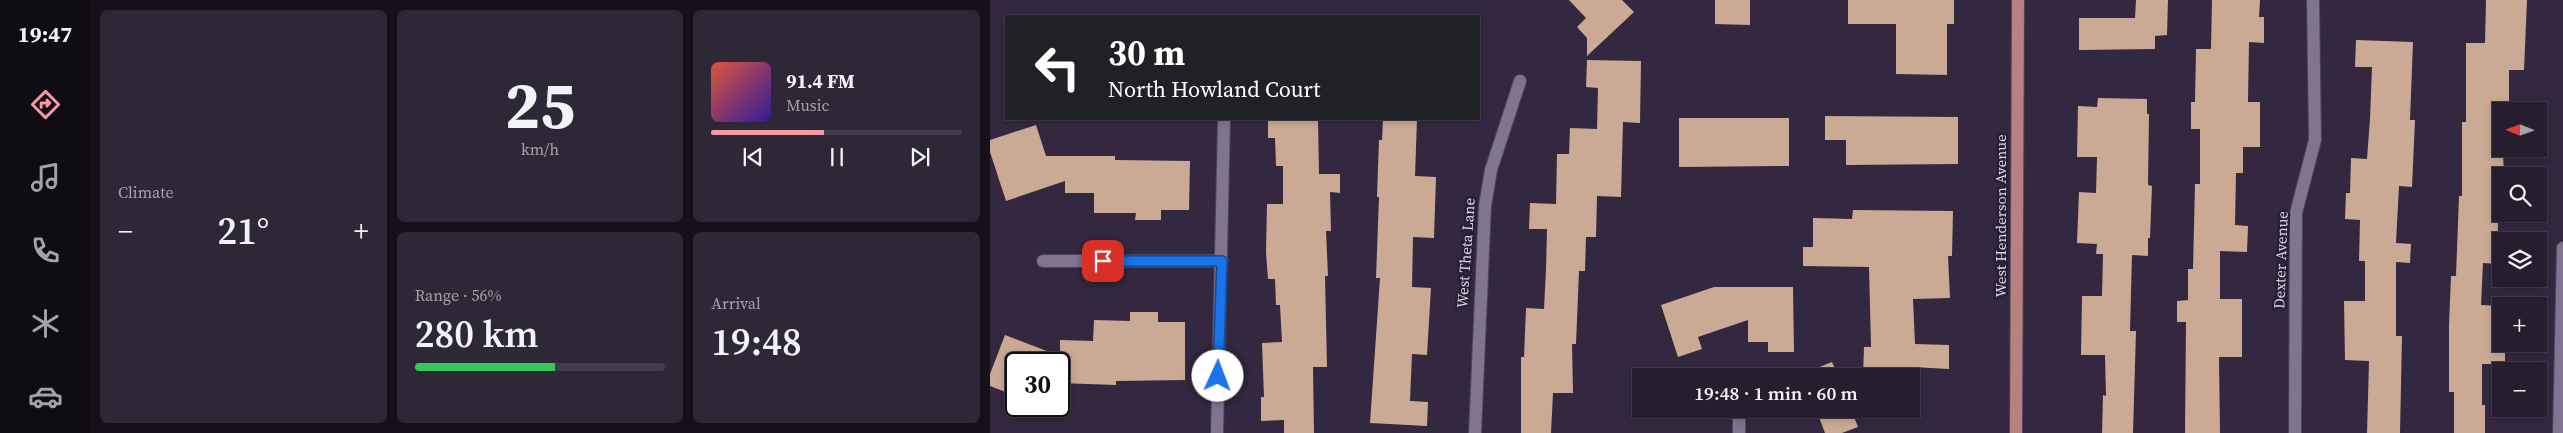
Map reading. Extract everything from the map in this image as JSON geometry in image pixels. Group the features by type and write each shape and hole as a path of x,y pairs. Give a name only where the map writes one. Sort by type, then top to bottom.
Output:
{"main road":[{"name":"West Henderson Avenue","path":"2016,433 2018,0"}],"street":[{"name":"Dexter Avenue","path":"2295,433 2296,213 2315,140 2313,0"},
{"name":"West Theta Lane","path":"1475,433 1484,206 1491,170 1520,80"},
{"path":"1217,433 1224,120"},
{"path":"2559,433 2563,248"},
{"path":"1043,261 1222,261"},
{"path":"1739,433 1740,418"}],"building":[{"path":"1569,0 1622,0 1634,12 1587,56 1587,38 1577,27 1586,18"},
{"path":"1715,0 1750,0 1750,25 1715,24"},
{"path":"1848,0 1954,0 1954,24 1947,24 1947,75 1896,74 1896,24 1848,24"},
{"path":"2136,0 2168,0 2167,35 2155,36 2155,49 2079,50 2079,18 2135,18"},
{"path":"2212,0 2260,0 2259,17 2264,17 2264,43 2249,42 2248,102 2260,102 2260,147 2243,147 2243,173 2236,173 2235,225 2248,226 2247,252 2220,251 2220,299 2242,299 2242,357 2219,357 2220,433 2185,433 2186,322 2177,322 2177,301 2188,300 2188,269 2193,269 2195,184 2200,184 2200,129 2191,129 2191,102 2195,102 2196,49 2211,49"},
{"path":"2486,0 2527,0 2524,70 2509,70 2509,102 2492,102 2492,158 2503,158 2504,167 2492,167 2492,222 2501,223 2498,223 2498,232 2492,232 2492,264 2483,263 2481,305 2492,306 2492,352 2505,352 2505,362 2482,364 2482,405 2485,405 2485,433 2454,433 2454,392 2449,392 2449,325 2451,276 2456,276 2459,196 2462,196 2462,122 2466,122 2466,43 2485,43"},
{"path":"2356,40 2413,42 2410,120 2415,120 2412,187 2399,186 2396,243 2411,244 2410,263 2396,262 2396,336 2402,336 2400,433 2367,433 2369,361 2345,360 2344,301 2365,301 2365,261 2359,261 2360,220 2345,219 2346,193 2350,193 2351,158 2367,159 2370,119 2372,67 2355,67"},
{"path":"1587,60 1641,61 1640,123 1623,122 1621,197 1597,196 1596,237 1586,237 1585,271 1579,271 1576,344 1572,344 1573,393 1553,393 1551,433 1521,433 1521,357 1524,357 1526,308 1544,309 1546,270 1547,229 1529,229 1530,203 1556,204 1557,154 1569,154 1570,128 1597,129 1598,88 1586,87"},
{"path":"2098,98 2147,99 2147,114 2149,114 2148,185 2152,186 2148,256 2132,255 2130,331 2136,331 2133,433 2102,433 2103,395 2106,396 2105,355 2081,355 2082,296 2102,296 2103,254 2096,254 2097,244 2077,243 2079,192 2096,193 2097,157 2077,157 2078,106 2097,107"},
{"path":"1825,116 1958,117 1958,164 1846,165 1846,140 1825,140"},
{"path":"1679,118 1789,118 1789,166 1679,167"},
{"path":"1268,120 1318,120 1319,174 1340,174 1340,193 1330,192 1331,231 1326,231 1328,276 1325,276 1327,367 1313,367 1314,433 1284,433 1284,420 1261,421 1261,397 1264,397 1262,343 1282,342 1280,305 1276,305 1275,279 1268,279 1266,252 1267,204 1283,204 1283,166 1276,166 1275,138 1268,138"},
{"path":"1383,120 1417,120 1415,176 1436,177 1434,238 1413,237 1412,287 1431,288 1427,355 1412,354 1410,401 1428,402 1427,426 1370,423 1380,278 1376,278 1379,197 1377,197 1379,140 1382,140"},
{"path":"1036,125 1046,156 1115,156 1115,160 1190,161 1189,210 1161,210 1161,220 1135,220 1136,213 1094,213 1094,193 1065,193 1065,181 1006,201 990,152 990,140"},
{"path":"1853,210 1953,211 1952,256 1948,256 1950,298 1913,299 1915,344 1949,345 1949,369 1913,367 1863,368 1864,347 1871,347 1869,267 1803,266 1803,247 1813,247 1813,218 1852,219"},
{"path":"1714,287 1793,287 1794,352 1768,352 1768,342 1748,342 1748,320 1698,337 1702,349 1678,357 1661,305"},
{"path":"1130,312 1158,312 1158,322 1185,322 1185,380 1116,381 1116,385 1070,383 1070,352 1060,352 1060,340 1093,341 1094,320 1130,321"},
{"path":"1005,335 1050,352 1005,352 1005,392 990,386 990,374"},
{"path":"1832,362 1835,368 1817,368"},
{"path":"1819,418 1854,418 1858,427 1842,433 1825,433"}],"route":[{"path":"1103,261 1222,261 1218,376"}]}
